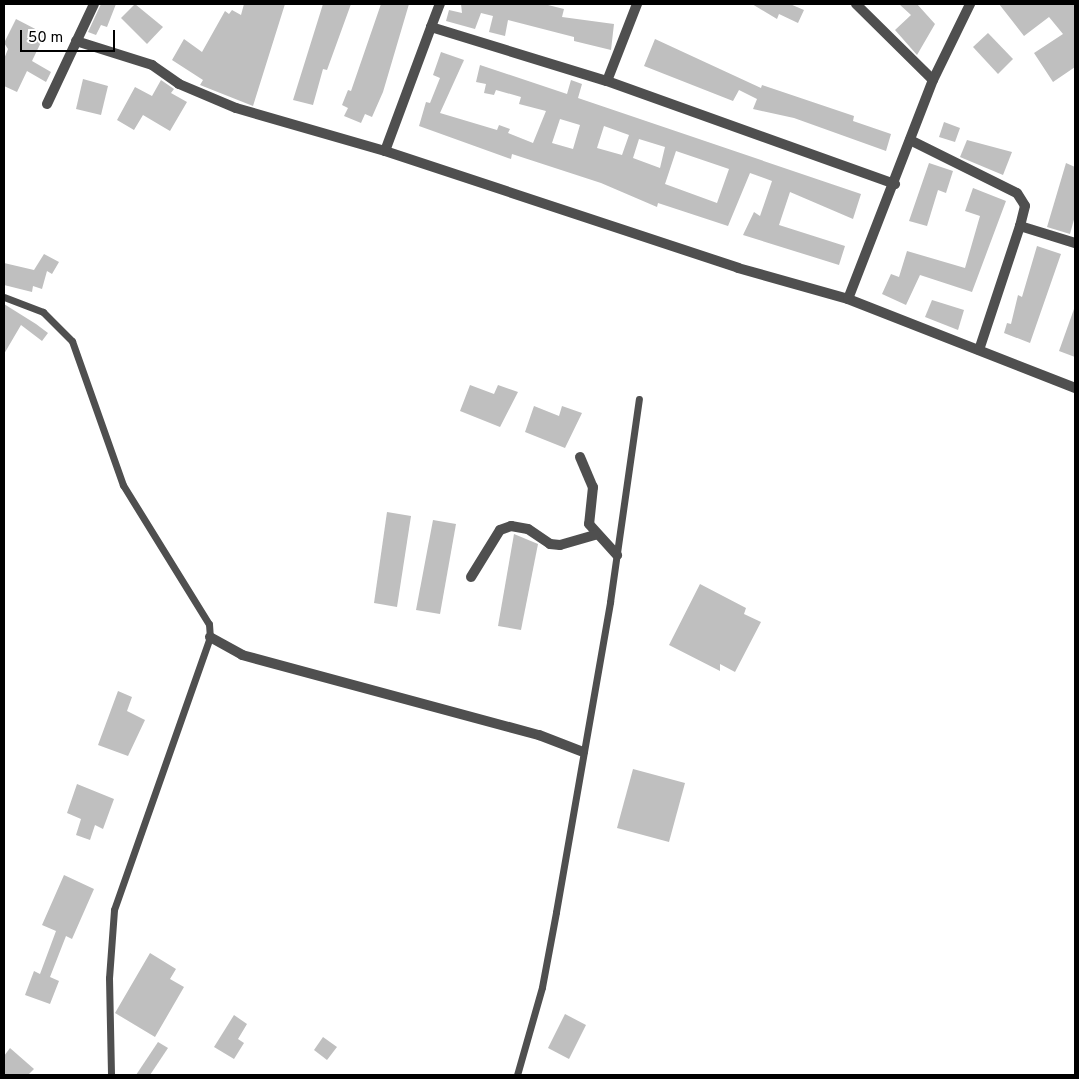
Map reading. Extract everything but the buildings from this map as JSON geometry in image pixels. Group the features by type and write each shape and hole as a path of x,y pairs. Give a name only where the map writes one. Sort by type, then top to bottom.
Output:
{"street":[{"path":"47,104 94,4"},
{"path":"385,151 440,4"},
{"path":"607,81 637,4"},
{"path":"856,4 933,80"},
{"path":"848,299 895,184 933,80 970,4"},
{"path":"431,27 607,81 895,184"},
{"path":"76,40 152,65 179,84 236,108 385,151 738,268 848,299 1075,388"},
{"path":"910,140 1018,193 1026,206 979,350"},
{"path":"1020,226 1075,243"},
{"path":"580,457 593,487 589,524 596,535 617,555"},
{"path":"471,577 500,530 511,526 528,529 550,544 560,545 596,535"},
{"path":"210,637 242,655 539,735 582,752"}],"lane":[{"path":"4,298 43,312 72,341 123,485 147,528 200,604 209,624 210,637 114,910 109,978 111,1075"},
{"path":"517,1075 542,987 617,555 639,399"}]}
